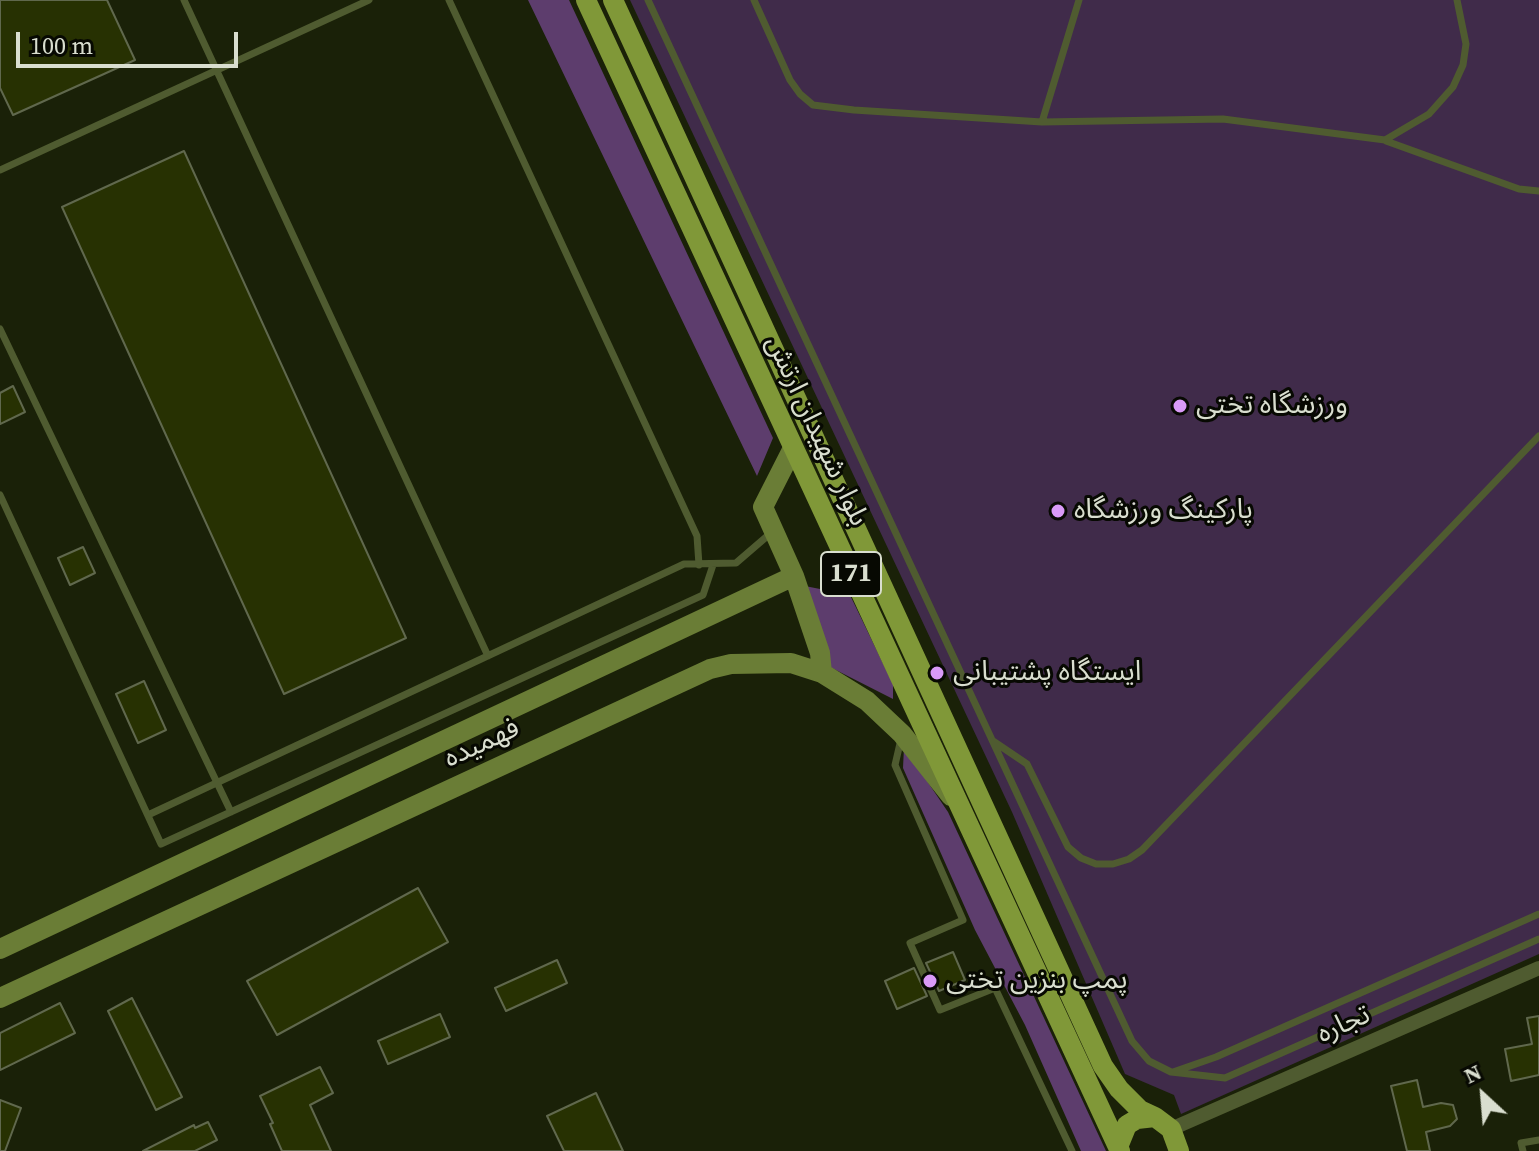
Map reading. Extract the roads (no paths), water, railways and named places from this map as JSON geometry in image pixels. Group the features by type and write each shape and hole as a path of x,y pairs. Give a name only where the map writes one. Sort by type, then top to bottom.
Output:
{"main road":[{"name":"بلوار شهیدان ارتش","path":"586,0 1119,1149"},
{"name":"بلوار شهیدان ارتش","path":"613,0 1103,1066 1119,1089 1140,1110 1163,1123"},
{"path":"793,448 763,507 794,576 820,653 822,673"},
{"name":"فهمیده","path":"0,949 794,576"},
{"name":"فهمیده","path":"0,998 710,669 751,662 791,663 822,673 867,701 902,734 958,805"},
{"path":"1119,1149 1127,1125 1137,1119 1163,1123 1179,1151"}],"street":[{"name":"تجاره","path":"1163,1123 1539,968"}],"lane":[{"path":"184,0 488,656"},
{"path":"0,170 369,0"},
{"path":"449,0 697,536 699,565"},
{"path":"648,0 1132,1041 1149,1061 1171,1072 1225,1078 1539,939"},
{"path":"754,0 790,80 813,105 1042,122 1223,119 1385,140 1519,189 1539,191"},
{"path":"1042,122 1079,0"},
{"path":"1385,140 1429,114 1453,87 1463,65 1466,44 1457,0"},
{"path":"0,329 231,812"},
{"path":"992,740 1027,764 1068,847 1081,858 1096,864 1113,864 1129,859 1142,850 1539,436"},
{"path":"0,495 161,844 703,595 713,565"},
{"path":"148,815 684,564 736,563 773,531"},
{"path":"902,734 895,765 963,920 910,943 940,1010 995,988 1072,1151"},
{"path":"1171,1072 1216,1057 1539,914"},
{"path":"1523,1151 1521,1143 1539,1140"}],"place":[{"name":"ورزشگاه تختی","path":"1180,406"},
{"name":"پارکینگ ورزشگاه","path":"1058,511"},
{"name":"ایستگاه پشتیبانی","path":"937,673"},
{"name":"پمپ بنزین تختی","path":"930,981"}]}
